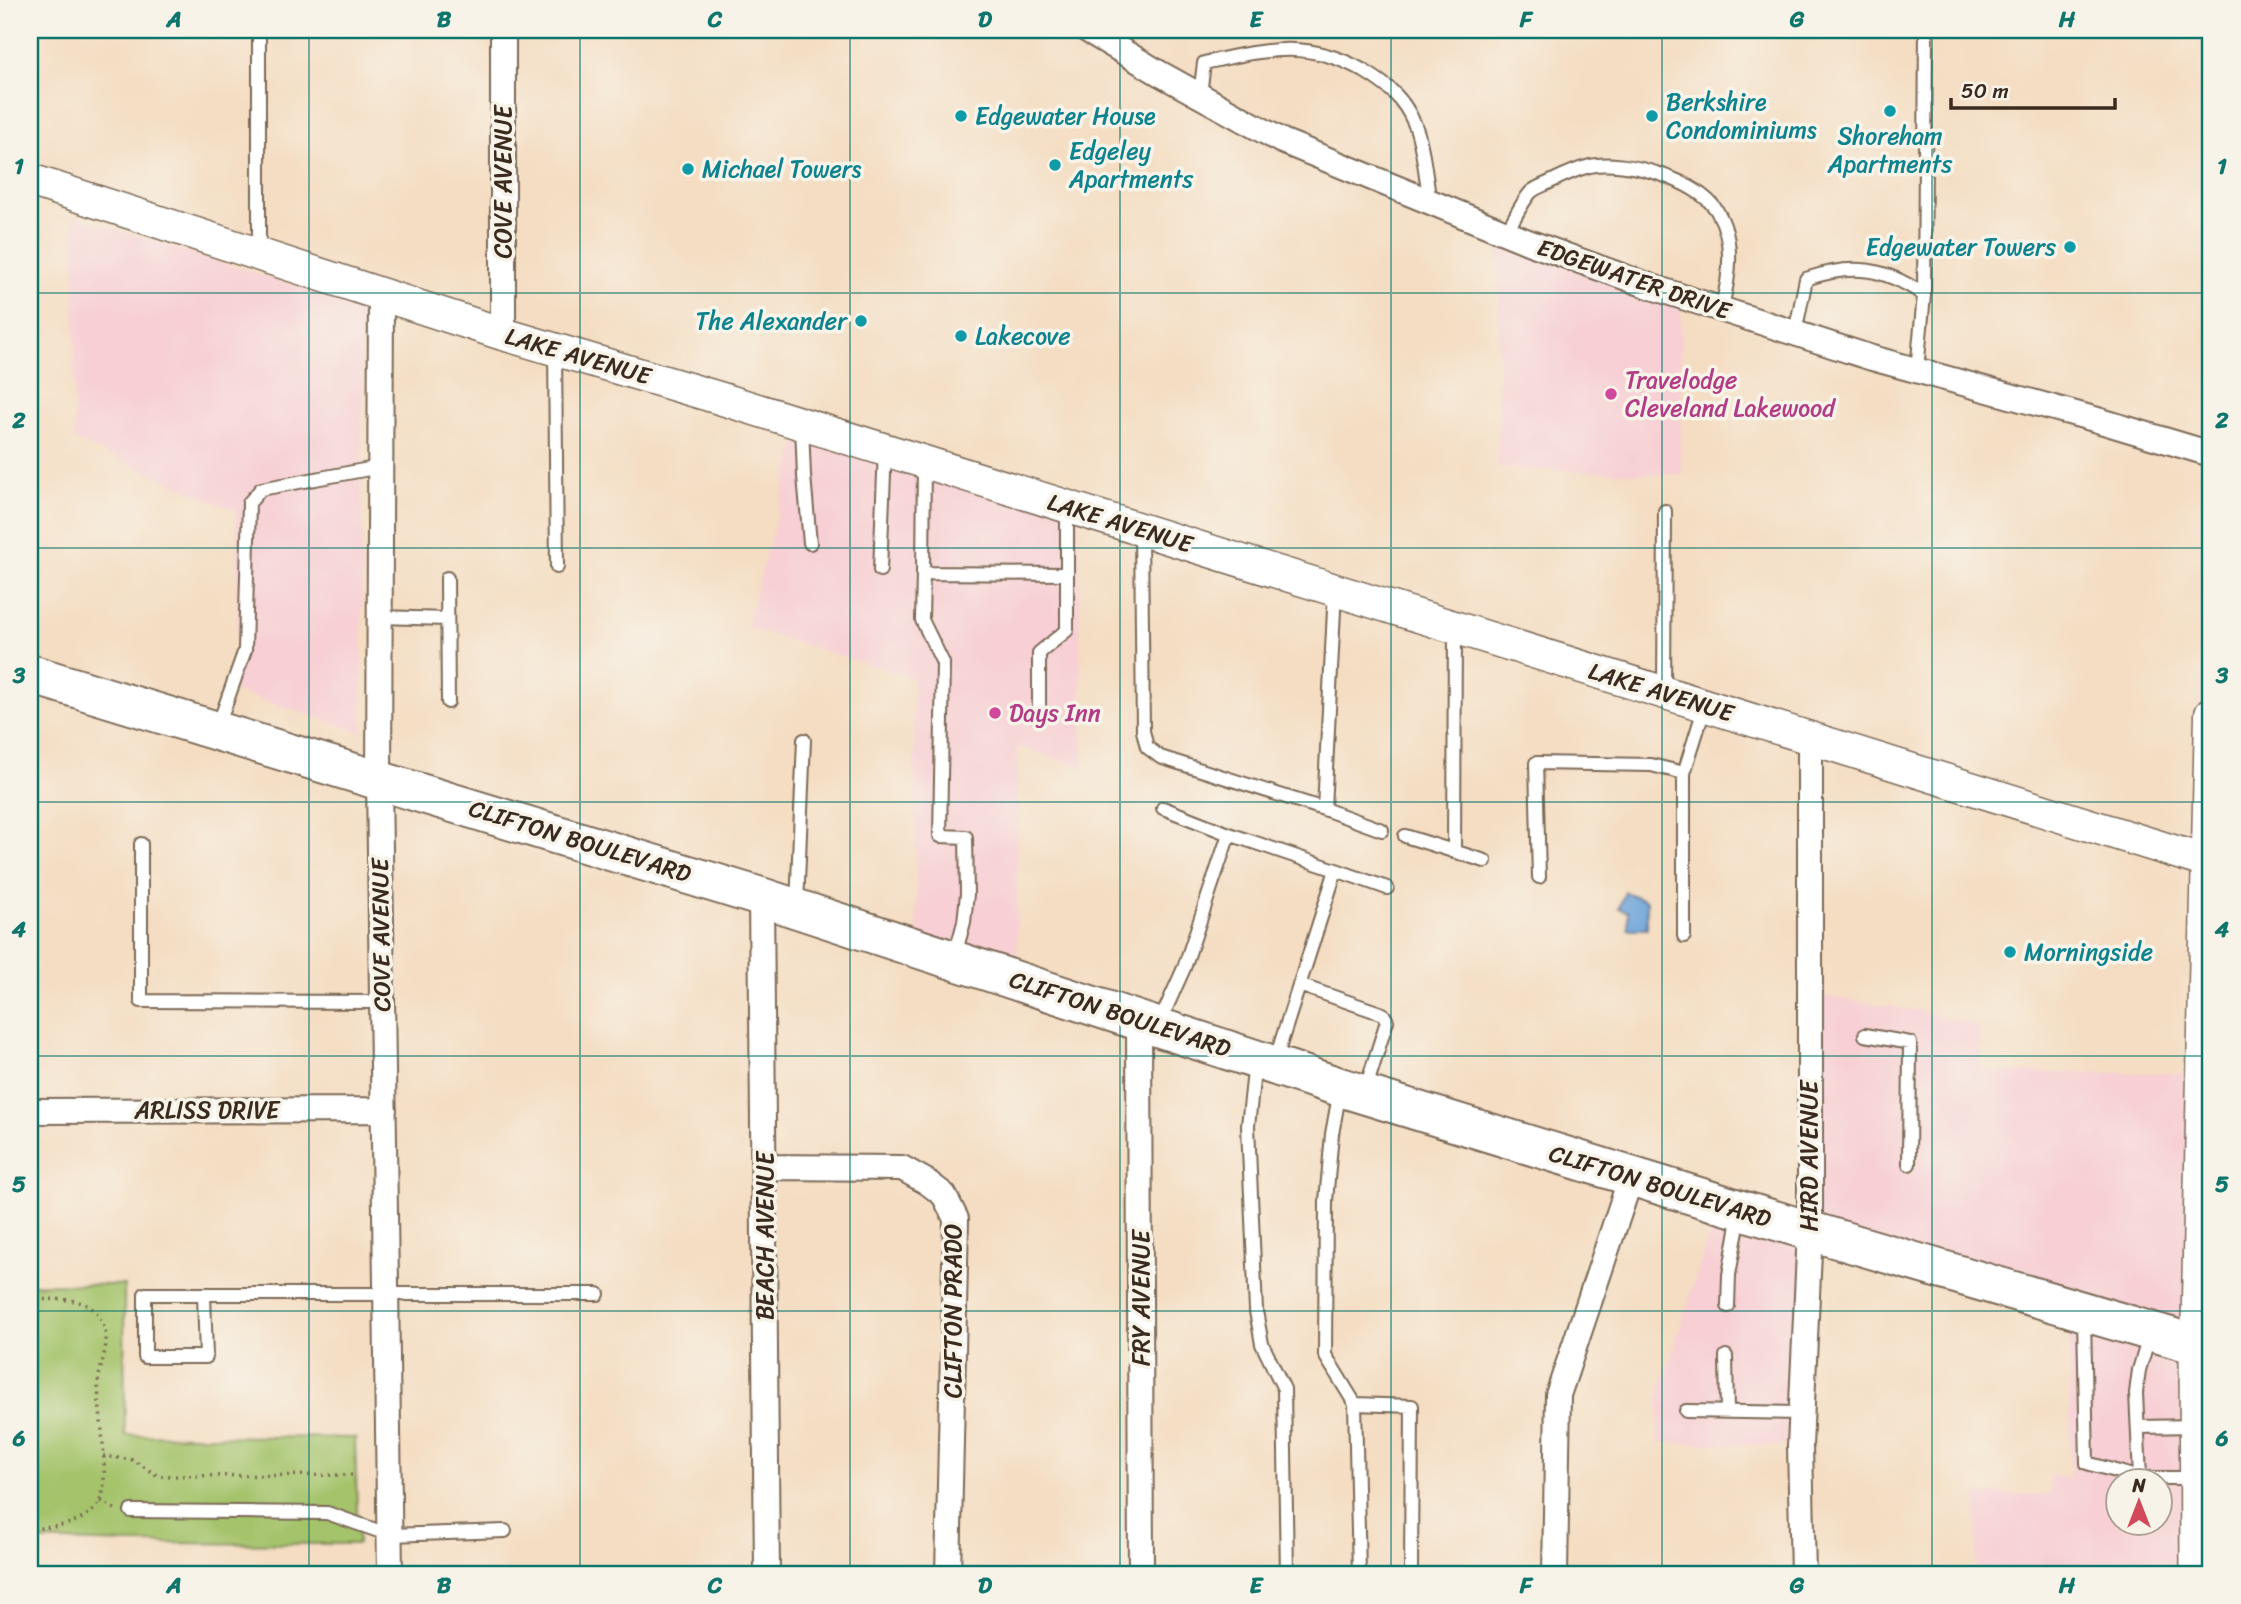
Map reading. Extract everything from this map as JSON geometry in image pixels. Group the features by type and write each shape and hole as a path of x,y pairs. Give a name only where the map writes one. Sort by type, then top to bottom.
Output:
{"main road":[{"name":"CLIFTON BOULEVARD","path":"30,674 761,897 1352,1091 1810,1231 2204,1347"},
{"path":"2198,1574 2205,1520 2198,1478 2198,1426 2204,1347"}],"street":[{"name":"COVE AVENUE","path":"503,30 503,334"},
{"name":"EDGEWATER DRIVE","path":"1099,33 1160,74 1282,141 1506,233 1652,287 1872,358 2211,454"},
{"name":"LAKE AVENUE","path":"30,180 503,334 924,461 2210,863"},
{"name":"COVE AVENUE","path":"381,295 379,779 390,1574"},
{"path":"2204,1347 2211,714"},
{"name":"HIRD AVENUE","path":"1803,1574 1800,1446 1810,1231 1810,738"},
{"name":"BEACH AVENUE","path":"761,897 767,1574"},
{"name":"FRY AVENUE","path":"1141,1574 1148,1024"},
{"name":"ARLISS DRIVE","path":"30,1111 384,1110"},
{"name":"CLIFTON PRADO","path":"765,1167 902,1168 938,1189 957,1219 948,1574"},
{"path":"1555,1574 1558,1395 1631,1177"}],"lane":[{"path":"259,30 259,254"},
{"path":"1917,370 1924,295 1926,30"},
{"path":"1200,95 1204,63 1266,50 1312,50 1344,59 1386,84 1404,104 1416,126 1430,202"},
{"path":"1506,233 1531,191 1590,166 1615,164 1673,179 1699,194 1716,209 1727,233 1729,280 1721,309"},
{"path":"1795,333 1806,279 1827,272 1850,269 1872,271 1892,276 1924,295"},
{"path":"555,350 556,568"},
{"path":"802,424 810,543"},
{"path":"880,570 885,450"},
{"path":"924,461 922,620 943,663 940,836 965,837 967,894 964,922 953,960"},
{"path":"216,730 245,650 249,503 261,489 380,467"},
{"path":"1039,719 1040,653 1068,630 1067,506"},
{"path":"1664,692 1665,511"},
{"path":"1141,529 1143,731 1147,747 1160,757 1382,830"},
{"path":"923,573 1067,574"},
{"path":"447,578 448,702"},
{"path":"1324,809 1335,590"},
{"path":"380,617 447,619"},
{"path":"1454,850 1455,627"},
{"path":"1684,936 1684,773 1705,705"},
{"path":"797,909 804,740"},
{"path":"1539,877 1536,763 1651,765 1684,773"},
{"path":"1163,808 1228,834 1387,888"},
{"path":"1148,1024 1184,968 1228,834"},
{"path":"1405,836 1485,861"},
{"path":"141,844 141,1001 383,1003"},
{"path":"1287,1574 1284,1390 1262,1343 1256,1311 1248,1126 1265,1062 1299,985 1336,870"},
{"path":"1299,985 1383,1014 1387,1021 1332,1134 1326,1201 1325,1355 1354,1404 1359,1574"},
{"path":"1865,1035 1910,1043 1909,1164"},
{"path":"1728,1306 1729,1275 1741,1210"},
{"path":"204,1294 206,1357 145,1357 145,1294 204,1294 598,1294"},
{"path":"2084,1313 2087,1463 2105,1468"},
{"path":"2140,1468 2136,1393 2139,1370 2150,1333"},
{"path":"1726,1356 1727,1412"},
{"path":"1354,1404 1412,1406 1411,1574"},
{"path":"1686,1410 1801,1413"},
{"path":"2138,1427 2198,1426"},
{"path":"2174,1478 2198,1478"},
{"path":"131,1511 327,1513 390,1535 505,1531"}],"path":[{"path":"30,1300 76,1301 87,1304 97,1312 106,1334 99,1384 103,1497 99,1505 86,1516 64,1525 30,1528"},
{"path":"103,1456 133,1460 158,1476 355,1475"}],"shaded area":[{"path":"75,216 362,307 362,732 227,689 237,649 236,511 74,440"},
{"path":"1499,230 1681,296 1681,475 1498,468"},
{"path":"802,424 1078,510 1083,767 1017,746 1017,981 917,948 913,678 746,627"},
{"path":"1810,994 1921,1011 1979,1026 1979,1072 2204,1073 2197,1574 1976,1574 1977,1494 2049,1495 2050,1474 2070,1480 2069,1309 1810,1231 1800,1446 1658,1443 1659,1393 1719,1204 1809,1231"}],"green space":[{"path":"30,1284 124,1285 125,1435 355,1438 358,1544 30,1540"}],"water":[{"path":"1625,892 1647,901 1647,929 1628,929 1628,912 1619,908"}],"place":[{"name":"Shoreham Apartments","path":"1890,111"},
{"name":"Edgewater House","path":"961,116"},
{"name":"Berkshire Condominiums","path":"1652,116"},
{"name":"Edgeley Apartments","path":"1055,165"},
{"name":"Michael Towers","path":"688,169"},
{"name":"Edgewater Towers","path":"2070,247"},
{"name":"The Alexander","path":"861,321"},
{"name":"Lakecove","path":"961,336"},
{"name":"Travelodge Cleveland Lakewood","path":"1611,394"},
{"name":"Days Inn","path":"995,713"},
{"name":"Morningside","path":"2010,952"}]}
